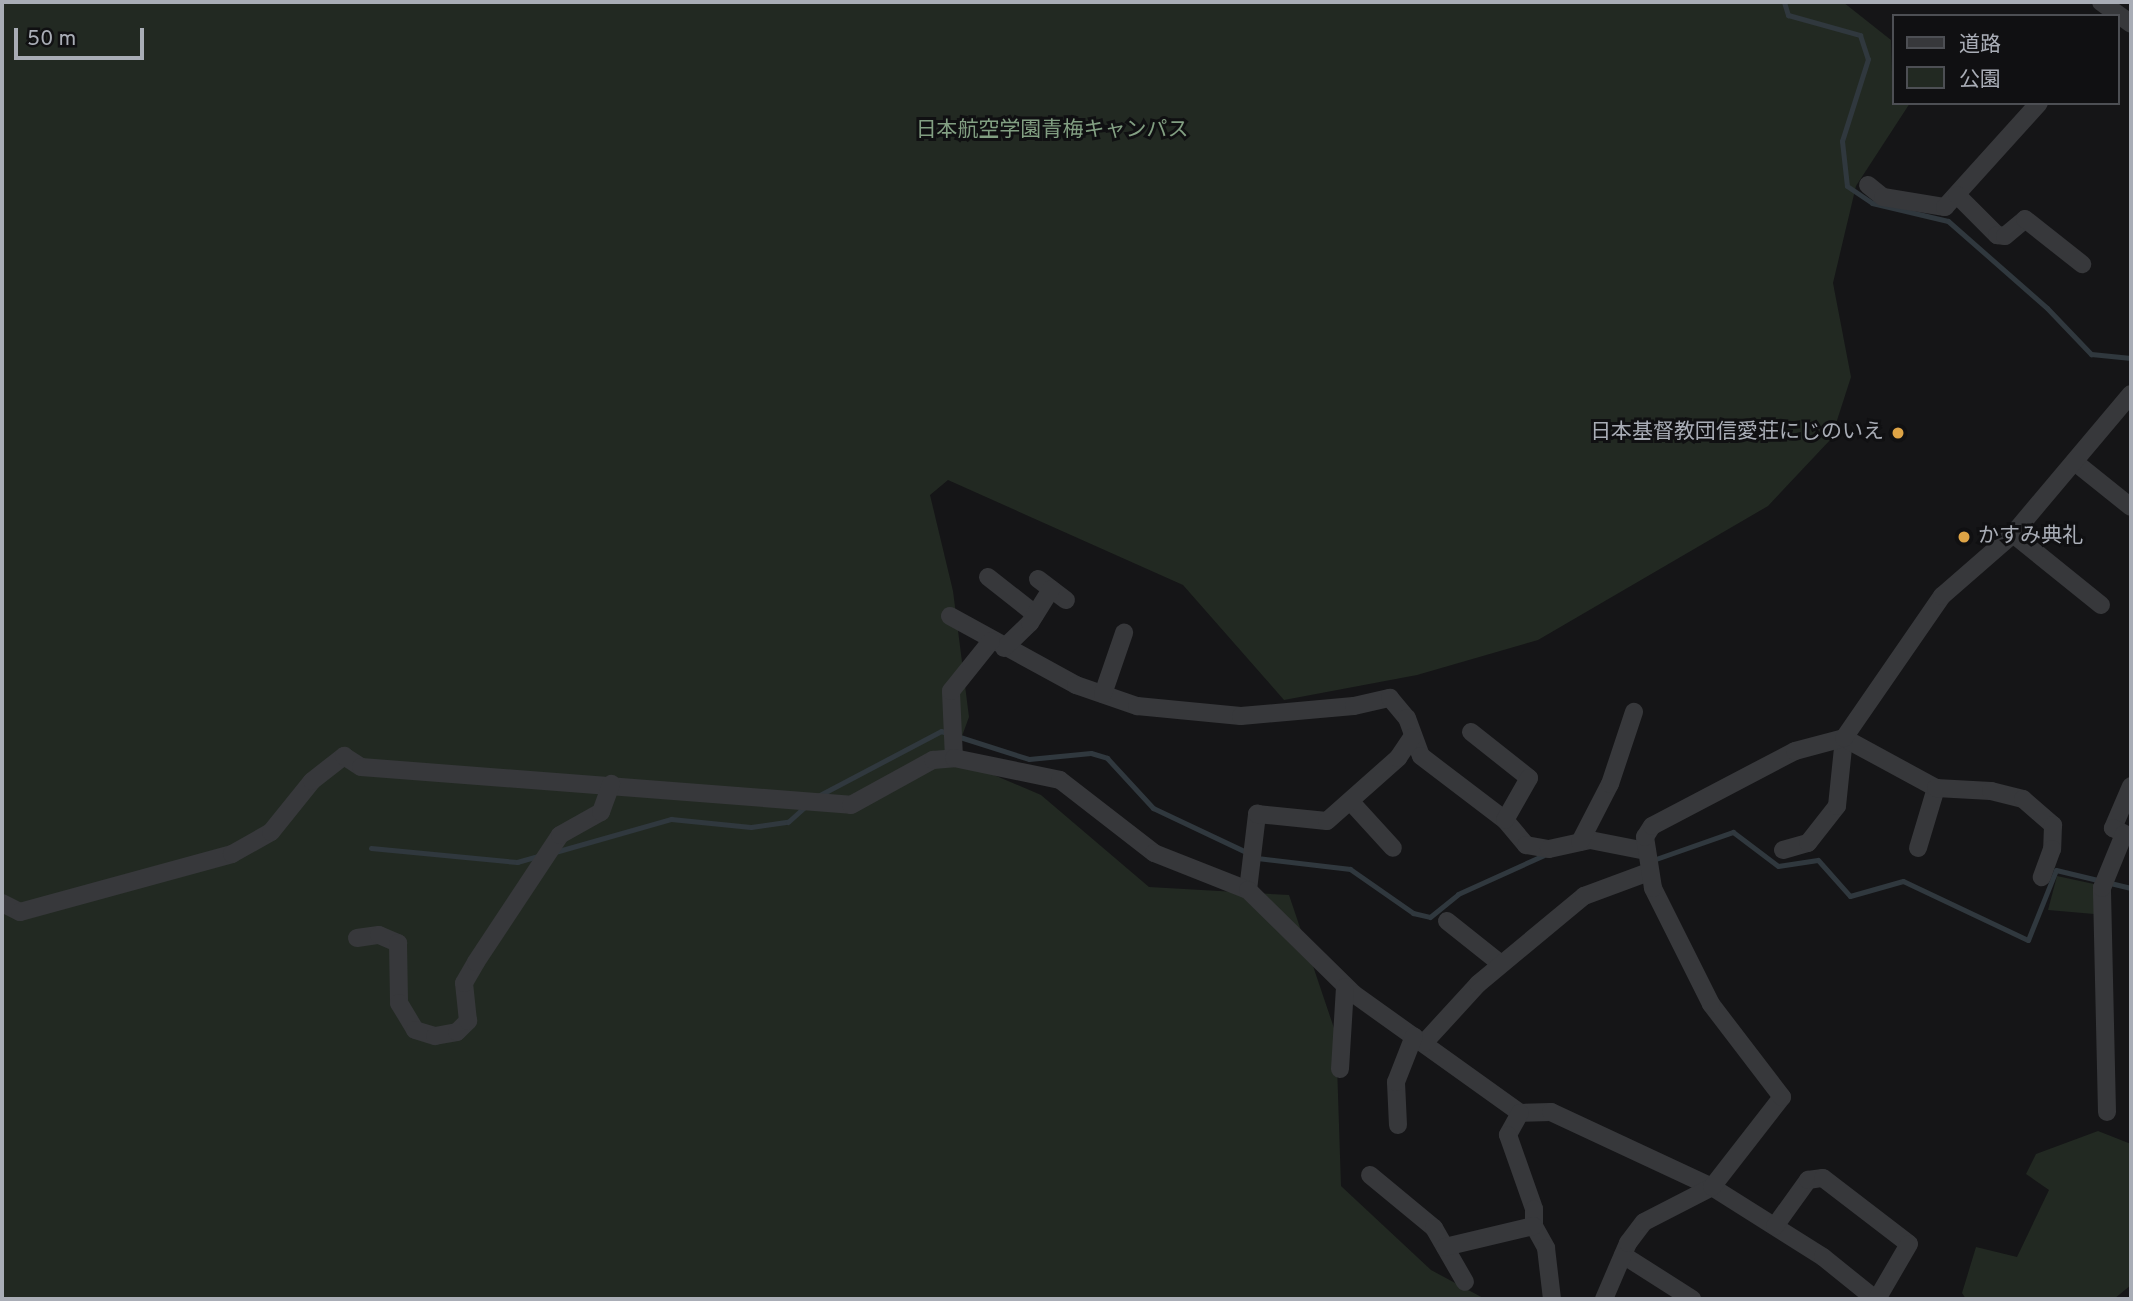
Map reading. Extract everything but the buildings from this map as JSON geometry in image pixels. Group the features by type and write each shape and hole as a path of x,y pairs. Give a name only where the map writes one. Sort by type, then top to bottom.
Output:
{"street":[{"path":"2101,2 2125,16"},
{"path":"1868,184 1883,197 1909,204 1945,207 2037,105"},
{"path":"1956,195 1997,235 2006,236 2025,219 2082,264"},
{"path":"1783,850 1808,843 1837,806 1844,738 1942,596 2013,534 2076,463 2131,394"},
{"path":"2076,463 2131,507"},
{"path":"2013,534 2101,605"},
{"path":"988,578 1035,614"},
{"path":"954,758 951,691 997,645 1035,614 1052,589"},
{"path":"950,616 997,645 1103,694 1137,706 1241,716 1390,698 1407,718 1421,756 1505,820 1526,845 1549,849 1580,842 1646,851"},
{"path":"1103,694 1124,633"},
{"path":"1580,842 1610,784 1634,712"},
{"path":"1471,732 1529,778 1505,820"},
{"path":"1248,890 1257,814 1327,821 1398,758 1412,737"},
{"path":"1605,1299 1623,1255 1644,1222 1658,1212 1713,1187 1782,1097 1711,1004 1653,888 1645,837 1652,826 1794,751 1844,738 1936,788 1990,791 2023,799 2053,825 2052,849 2042,877"},
{"path":"2,903 20,912 232,854 271,832 312,781 344,756 361,767 611,784 851,805 915,767 954,758 1060,780 1154,853 1248,890 1345,987 1520,1113 1551,1112 1713,1187 1823,1257 1876,1299 1909,1244 1824,1178 1808,1180 1775,1226"},
{"path":"357,938 379,935 398,943 399,1003 415,1030 435,1036 457,1032 468,1021 464,983 476,962 559,835 601,812 611,784"},
{"path":"2107,1112 2104,882 2128,836 2113,828 2131,786"},
{"path":"1917,848 1936,788"},
{"path":"1351,802 1393,848"},
{"path":"1398,1125 1396,1082 1419,1040 1501,964 1584,895 1649,871"},
{"path":"1447,921 1501,964"},
{"path":"1340,1069 1345,987"},
{"path":"1520,1113 1508,1135 1534,1209 1534,1226 1546,1248 1552,1299"},
{"path":"1370,1175 1434,1227 1465,1282"},
{"path":"1446,1247 1534,1226"},
{"path":"1623,1255 1692,1299"}],"green space":[{"name":"日本航空学園青梅キャンパス","path":"2,2 1843,2 1891,40 1892,105 1909,105 1856,186 1833,283 1851,377 1831,439 1768,506 1538,640 1417,675 1284,700 1183,585 948,480 930,495 953,591 969,717 954,758 1041,795 1149,887 1289,895 1336,1034 1341,1186 1431,1270 1485,1299 2,1299"},
{"path":"2057,876 2094,884 2094,914 2048,910"},
{"path":"2098,1131 2131,1144 2131,1285 2114,1299 1966,1299 1962,1293 1976,1247 2017,1257 2049,1190 2026,1174 2036,1154"}],"waterway":[{"path":"1784,2 1788,15 1860,35 1868,59 1842,141 1847,186 1872,203 1948,221 2047,308 2091,354 2131,358"},
{"path":"816,797 941,731 1029,759 1091,753 1107,758 1153,808 1248,853"},
{"path":"555,852 671,819 751,827 788,822 806,806"},
{"path":"1653,860 1733,832 1778,866 1818,860 1850,896 1903,881 2028,940 2056,870 2131,888"},
{"path":"371,848 517,862 542,855"},
{"path":"1257,858 1350,869 1413,913 1430,917 1458,894 1544,855"}],"place":[{"name":"日本基督教団信愛荘にじのいえ","path":"1898,433"},
{"name":"かすみ典礼","path":"1964,537"}]}
